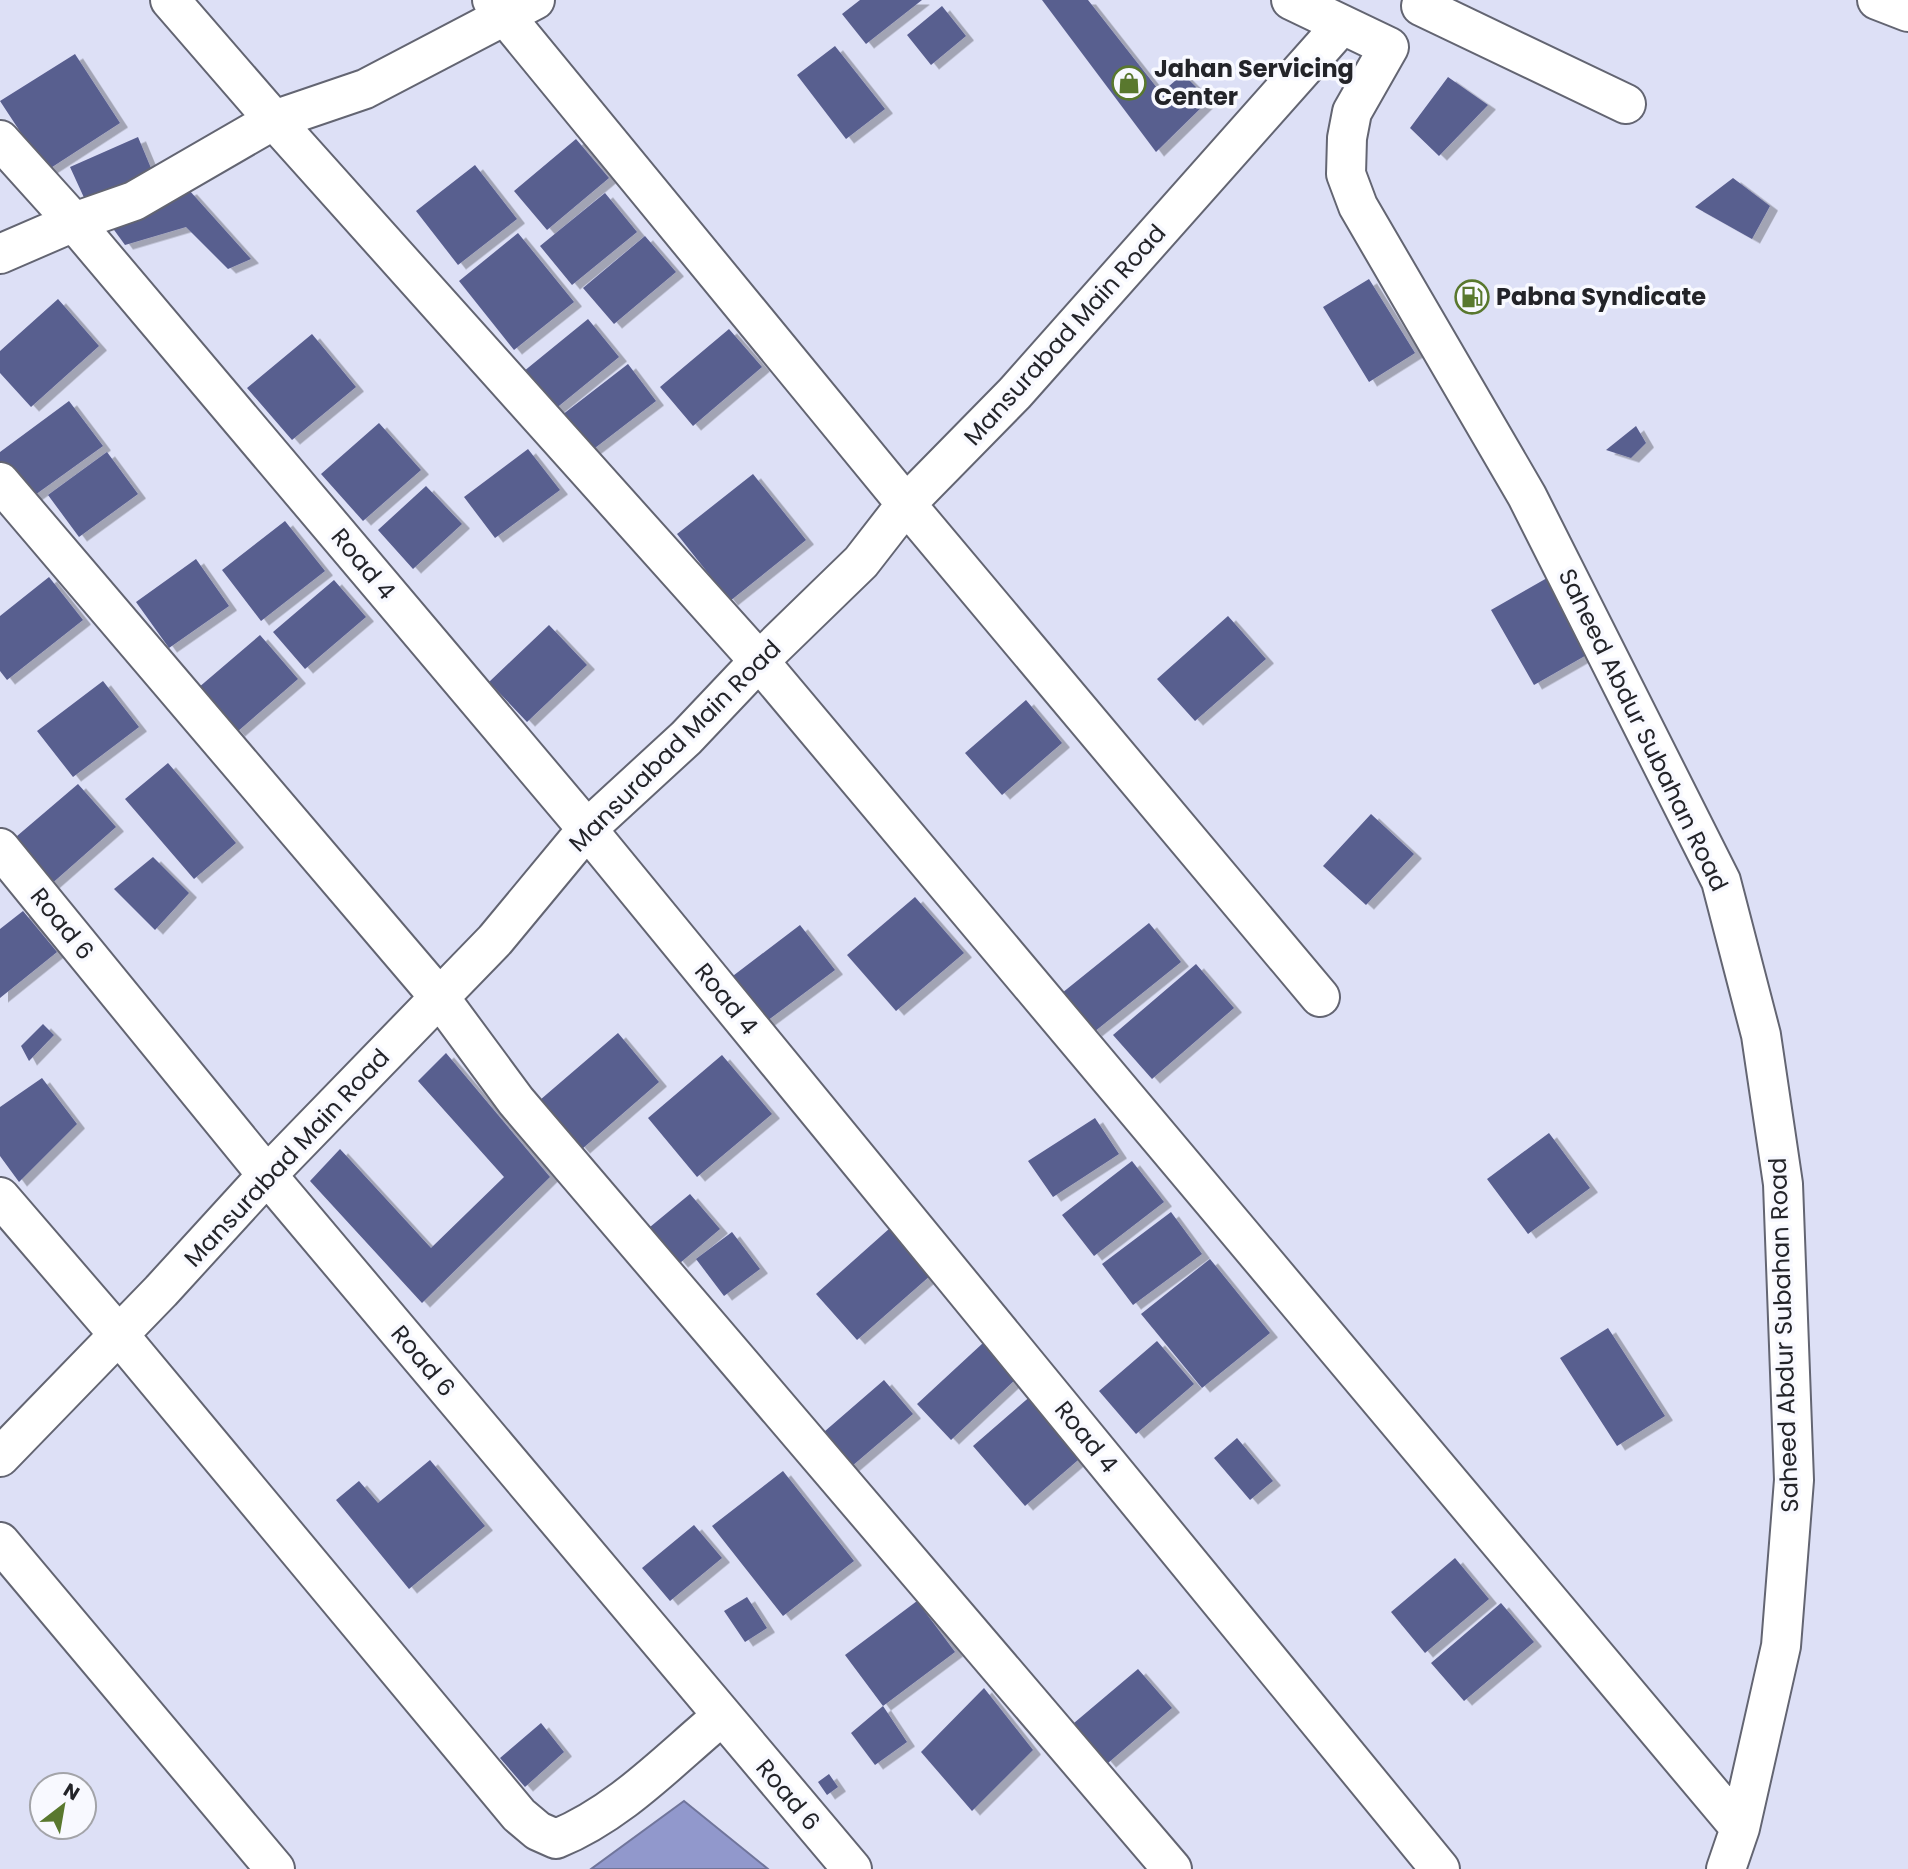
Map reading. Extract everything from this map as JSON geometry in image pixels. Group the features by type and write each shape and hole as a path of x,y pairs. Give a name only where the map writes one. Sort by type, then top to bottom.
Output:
{"main road":[{"path":"170,0 274,120 759,661 1740,1828"},
{"path":"1291,0 1389,47"},
{"path":"1877,0 1908,12"},
{"path":"1424,3 1626,104"},
{"name":"Saheed Abdur Subahan Road","path":"1424,3 1389,47 1352,112 1347,138 1346,174 1358,206 1527,496 1721,881 1761,1035 1783,1184 1794,1480 1781,1646 1740,1828 1727,1869"},
{"path":"0,254 74,222 134,201 274,120 365,89 511,5 906,504 1320,997"},
{"name":"Mansurabad Main Road","path":"0,1457 119,1335 267,1175 495,940 587,829 687,738 759,661 861,562 906,504 1015,393 1341,26"},
{"name":"Road 4","path":"0,140 74,222 587,829 1440,1869"},
{"path":"0,482 439,998 525,1112 1172,1869"},
{"name":"Road 6","path":"0,848 267,1175 852,1869"},
{"path":"0,1197 119,1335 519,1815 538,1831 556,1839 610,1812 722,1716"},
{"path":"0,1542 275,1869"}],"shaded area":[{"path":"0,0 1908,0 1908,1869 0,1869"}],"water":[{"path":"684,1801 768,1869 591,1869"}],"building":[{"path":"860,0 922,0 866,44 842,14"},
{"name":"Jahan Servicing Center","path":"1042,0 1088,0 1161,93 1183,74 1209,100 1156,152"},
{"path":"942,6 966,36 931,65 907,35"},
{"path":"835,46 885,109 846,139 797,75"},
{"path":"75,54 120,123 46,171 0,101"},
{"path":"1448,77 1488,105 1439,156 1410,128"},
{"path":"138,137 153,173 86,202 70,167"},
{"path":"576,139 609,178 547,230 514,191"},
{"path":"475,165 517,219 458,265 416,211"},
{"path":"1733,178 1770,206 1752,239 1695,207"},
{"path":"189,190 251,259 228,269 186,227 125,245 109,223"},
{"path":"605,193 637,232 572,285 540,246"},
{"path":"518,233 574,302 514,350 459,281"},
{"path":"645,236 676,272 614,324 583,288"},
{"path":"1369,279 1415,353 1369,382 1323,307"},
{"path":"58,299 99,346 31,407 0,373 0,351"},
{"path":"588,319 619,357 549,414 518,376"},
{"path":"729,329 762,367 693,426 660,387"},
{"path":"312,334 356,387 292,440 247,388"},
{"path":"628,364 656,401 591,451 562,415"},
{"path":"69,401 103,446 28,500 0,462 0,452"},
{"path":"379,423 421,470 363,521 321,474"},
{"path":"1636,426 1646,443 1631,458 1606,450"},
{"path":"528,449 560,490 495,538 464,497"},
{"path":"107,452 138,494 79,537 48,495"},
{"path":"753,474 806,540 730,601 677,534"},
{"path":"426,486 462,524 413,569 378,530"},
{"path":"285,521 325,571 261,621 222,570"},
{"path":"196,559 229,606 169,648 136,602"},
{"path":"49,577 83,620 7,680 0,671 0,616"},
{"path":"1547,578 1590,653 1534,685 1491,610"},
{"path":"334,580 366,617 305,669 273,632"},
{"path":"1228,616 1266,659 1195,721 1157,679"},
{"path":"549,625 587,665 527,722 489,682"},
{"path":"260,635 298,679 237,732 198,688"},
{"path":"103,681 139,727 73,777 37,731"},
{"path":"1026,700 1062,743 1002,795 965,753"},
{"path":"168,763 236,843 194,879 125,799"},
{"path":"78,784 116,827 49,886 10,842"},
{"path":"1371,814 1414,854 1366,905 1323,866"},
{"path":"153,857 189,893 155,930 114,889"},
{"path":"915,897 964,953 896,1011 847,955"},
{"path":"23,911 57,952 0,998 0,929"},
{"path":"1149,923 1181,962 1094,1032 1062,993"},
{"path":"800,925 835,970 755,1030 721,985"},
{"path":"1196,964 1234,1008 1152,1079 1113,1035"},
{"path":"43,1024 54,1035 29,1061 21,1046"},
{"path":"618,1033 659,1082 582,1149 540,1100"},
{"path":"446,1053 550,1177 422,1303 310,1181 340,1149 431,1248 504,1177 418,1081"},
{"path":"722,1055 772,1114 697,1177 648,1118"},
{"path":"42,1078 77,1124 19,1182 0,1156 0,1107"},
{"path":"1095,1118 1119,1154 1053,1197 1028,1161"},
{"path":"1549,1133 1590,1188 1528,1234 1487,1179"},
{"path":"1132,1161 1164,1202 1094,1256 1062,1215"},
{"path":"690,1194 720,1229 680,1263 650,1227"},
{"path":"1171,1212 1202,1254 1133,1305 1102,1264"},
{"path":"890,1228 931,1275 857,1340 816,1294"},
{"path":"732,1232 760,1269 724,1296 696,1259"},
{"path":"1210,1259 1270,1333 1202,1388 1141,1314"},
{"path":"1608,1328 1665,1416 1617,1446 1560,1358"},
{"path":"1157,1341 1194,1384 1136,1434 1099,1391"},
{"path":"983,1343 1017,1378 951,1440 917,1404"},
{"path":"884,1380 913,1414 845,1472 817,1438"},
{"path":"1033,1394 1085,1454 1025,1506 973,1446"},
{"path":"1237,1438 1273,1481 1250,1500 1214,1458"},
{"path":"430,1460 485,1526 409,1589 336,1500 359,1481 378,1503"},
{"path":"783,1471 854,1561 783,1616 712,1526"},
{"path":"694,1525 722,1558 670,1601 642,1568"},
{"path":"1455,1558 1489,1599 1425,1653 1391,1612"},
{"path":"747,1597 767,1628 745,1642 724,1611"},
{"path":"917,1601 955,1652 883,1706 845,1655"},
{"path":"1501,1603 1534,1642 1464,1701 1431,1663"},
{"path":"1138,1669 1172,1708 1108,1763 1074,1723"},
{"path":"984,1688 1033,1750 972,1811 921,1752"},
{"path":"883,1706 907,1742 875,1765 851,1733"},
{"path":"541,1723 564,1752 525,1787 500,1758"},
{"path":"829,1774 838,1787 827,1795 818,1782"}],"place":[{"name":"Jahan Servicing Center","path":"1129,83"},
{"name":"Pabna Syndicate","path":"1472,297"}]}
